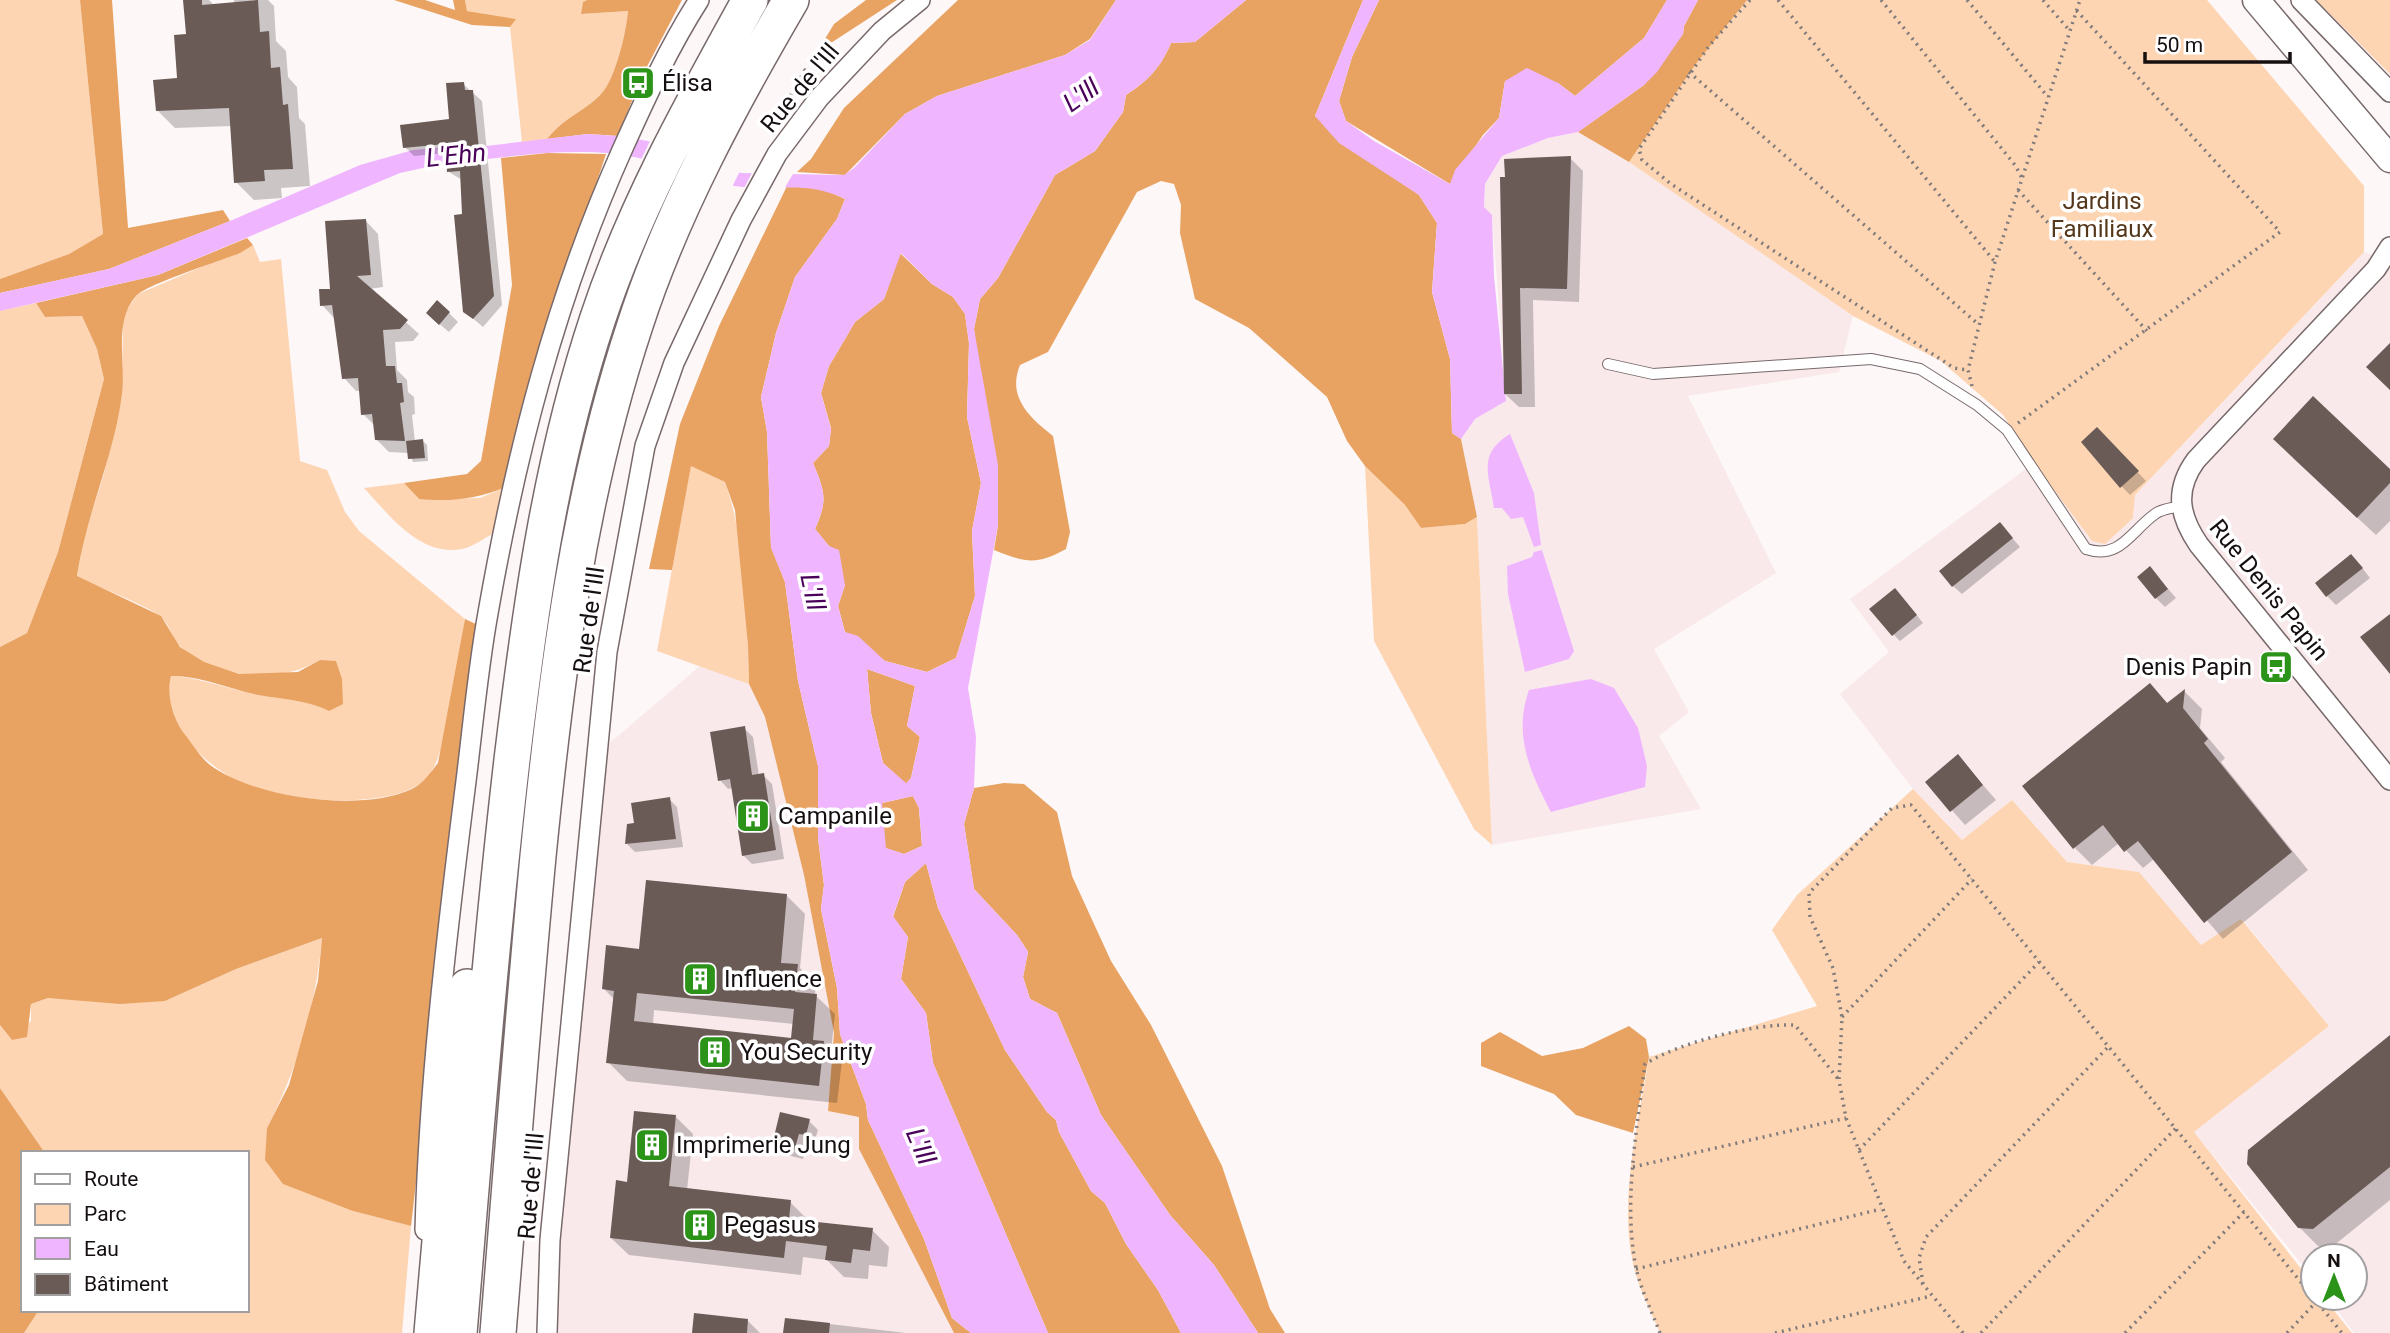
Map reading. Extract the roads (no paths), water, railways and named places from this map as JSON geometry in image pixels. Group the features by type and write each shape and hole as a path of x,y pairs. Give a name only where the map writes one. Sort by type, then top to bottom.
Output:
{"highway":[{"path":"441,1333 460,1031 484,870 502,848 535,578 559,453 598,316 650,188 680,125 750,0"},
{"path":"498,1333 551,729 583,520 602,435 636,321 684,202 713,141 791,0"},
{"path":"769,37 807,11 814,0"},
{"path":"520,1333 534,1102 521,1059"}],"main road":[{"path":"2256,0 2390,159"}],"street":[{"path":"441,1333 424,1285 428,1128 457,852 488,617 529,416 565,290 639,111 679,31 699,0"},
{"name":"Rue de l'Ill","path":"547,1333 551,1240 607,652 625,538 645,446 674,363 741,220 777,154 819,97 882,31 920,0"},
{"path":"2301,0 2390,92"},
{"name":"Rue Denis Papin","path":"2390,247 2383,266 2196,460 2185,480 2181,506 2183,518 2199,545 2390,780"}],"lane":[{"path":"1608,364 1653,374 1871,359 1920,369 1978,405 2007,430 2086,548 2098,552 2116,550 2156,512 2181,506"}],"water":[{"name":"L'Ill","path":"1116,0 1246,0 1195,42 1171,43 1153,73 1126,95 1123,112 1095,151 1055,175 998,278 980,299 974,329 998,465 998,525 968,688 976,737 974,788 964,824 974,889 1017,935 1028,952 1023,977 1030,999 1057,1013 1101,1115 1170,1215 1214,1265 1258,1333 1181,1333 1158,1290 1126,1244 1105,1203 1091,1191 1059,1132 1056,1120 1047,1112 1005,1050 938,908 926,863 905,882 893,916 908,937 901,979 926,1013 933,1063 1048,1333 971,1333 952,1318 924,1239 868,1120 866,1104 840,1034 837,988 821,909 824,885 818,838 818,766 798,681 785,582 771,548 767,432 761,397 776,333 795,277 837,219 845,199 802,188 750,188 723,184 623,155 561,152 478,160 477,147 588,134 648,141 741,173 844,175 854,168 905,114 937,96 1065,55 1090,40","holes":["901,253 932,284 953,297 965,314 969,343 967,417 981,483 972,531 975,596 956,658 927,672 885,661 858,636 845,632 838,606 845,585 839,550 829,546 815,529 822,511 823,496 813,463 829,446 831,429 821,393 829,366 855,322 884,299","867,669 915,686 907,726 920,737 911,778 906,783 883,763 871,713","913,796 919,808 922,846 904,854 886,848 882,803"]},
{"path":"1363,0 1379,0 1352,57 1339,101 1346,121 1374,141 1450,184 1455,170 1499,118 1505,81 1527,68 1558,83 1575,96 1644,38 1667,0 1698,0 1684,26 1683,34 1657,72 1644,85 1578,132 1548,138 1502,156 1485,184 1484,207 1492,215 1494,276 1506,401 1475,419 1461,439 1452,433 1450,359 1432,292 1437,223 1419,195 1339,143 1315,116"},
{"path":"445,147 446,163 400,173 158,275 0,311 0,293 109,269 360,165 413,150"},
{"path":"1510,434 1534,493 1541,545 1534,547 1523,517 1511,519 1502,508 1494,508 1488,475 1489,458 1493,449"},
{"path":"1542,550 1574,651 1569,659 1525,672 1508,594 1507,566 1532,557 1534,552"},
{"path":"1591,679 1614,688 1638,728 1647,766 1645,787 1551,812 1536,782 1523,738 1524,707 1529,690"}],"place":[{"name":"Élisa","path":"638,83"},
{"name":"Denis Papin","path":"2276,667"},
{"name":"Campanile","path":"753,816"},
{"name":"Influence","path":"700,979"},
{"name":"You Security","path":"715,1052"},
{"name":"Imprimerie Jung","path":"652,1145"},
{"name":"Pegasus","path":"700,1225"}],"water label":[{"name":"L'Ehn","path":"456,155"}],"park label":[{"name":"Jardins Familiaux","path":"2102,215"}]}
